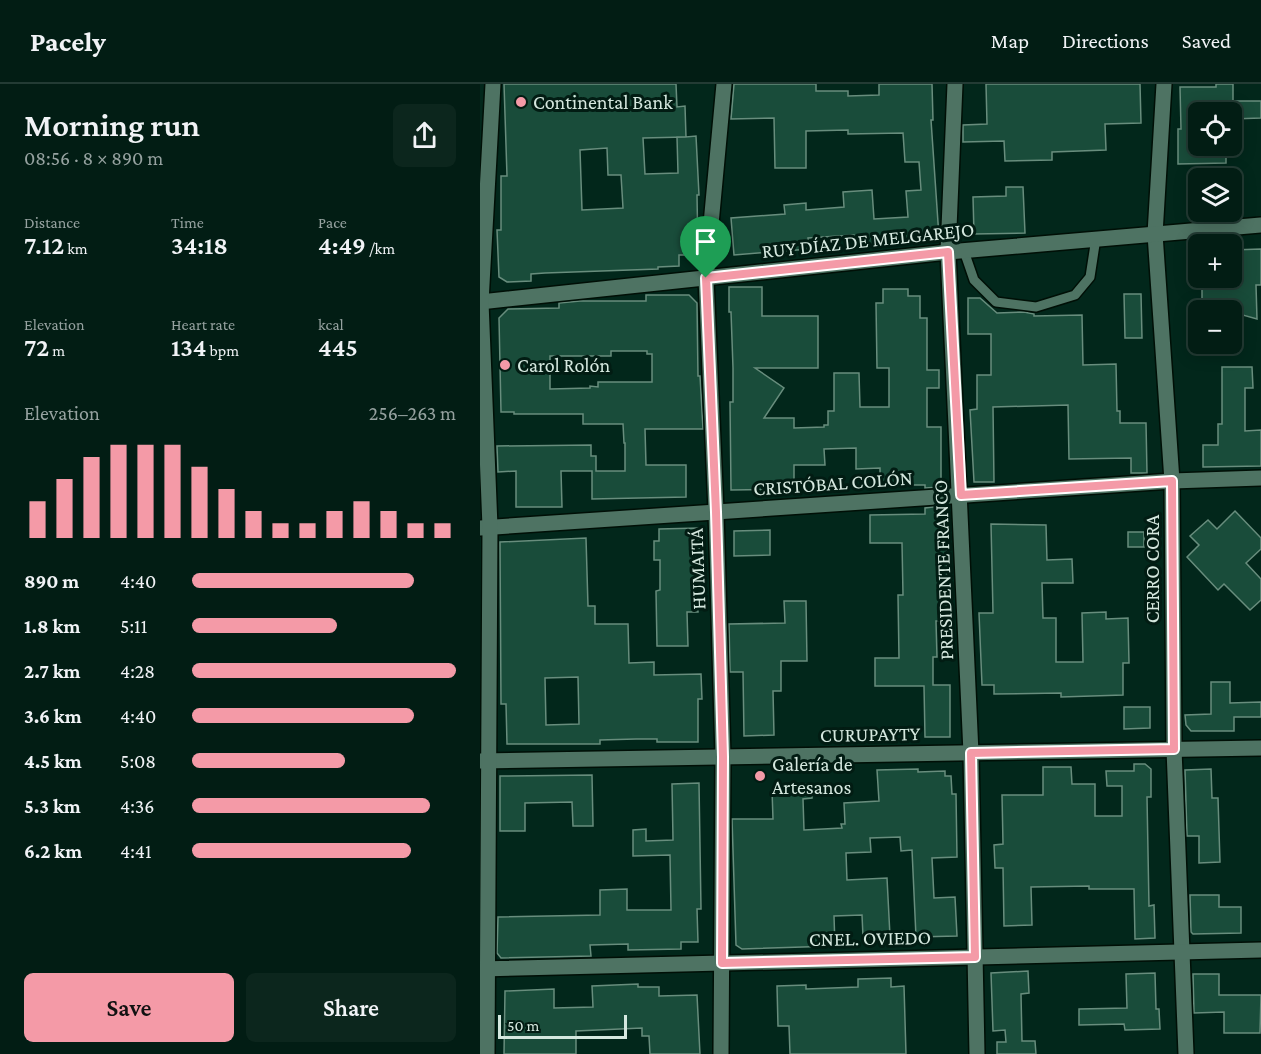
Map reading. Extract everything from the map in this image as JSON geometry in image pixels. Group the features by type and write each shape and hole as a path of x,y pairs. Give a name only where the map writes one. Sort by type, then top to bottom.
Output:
{"street":[{"path":"488,1054 484,969 485,527 480,302 493,84"},
{"name":"HUMAITÁ","path":"721,1054 723,757 706,278 724,84"},
{"name":"PRESIDENTE FRANCO","path":"955,84 961,495 971,753 977,1054"},
{"name":"CERRO CORA","path":"1164,84 1155,234 1172,481 1174,749 1186,1054"},
{"name":"RUY DÍAZ DE MELGAREJO","path":"480,302 956,251 1261,225"},
{"name":"CRISTÓBAL COLÓN","path":"485,527 1172,481 1261,478"},
{"name":"CURUPAYTY","path":"484,761 1261,748"},
{"name":"CNEL. OVIEDO","path":"484,969 1261,950"}],"lane":[{"path":"956,251 974,280 996,303 1036,307 1075,294 1090,277 1096,238"}],"building":[{"path":"504,84 676,84 677,107 685,106 686,137 696,136 699,195 697,195 698,255 679,255 679,266 658,267 658,269 531,274 531,281 507,282 499,277 497,230 501,230 501,176 507,176","holes":["677,137 678,173 645,174 643,138","607,148 608,175 621,175 623,208 582,210 580,150"]},
{"path":"734,84 816,84 816,91 848,91 848,96 879,95 879,84 932,84 933,120 931,120 939,237 934,241 855,246 854,235 808,238 809,249 734,255 731,218 785,214 784,205 806,203 806,210 844,207 843,192 872,190 874,219 908,217 906,191 921,190 919,162 905,162 903,133 848,134 848,130 806,131 806,168 775,168 774,118 731,119"},
{"path":"986,84 1140,84 1141,123 1105,124 1106,150 1052,152 1052,160 1005,161 1004,141 963,142 963,125 987,124"},
{"path":"1216,84 1233,84 1233,101 1261,101 1261,118 1242,119 1242,102 1188,102 1188,156 1226,156 1226,163 1178,164 1178,129 1181,129 1180,87 1216,87"},
{"path":"1006,187 1023,187 1025,233 974,234 973,197 1006,196"},
{"path":"1261,249 1261,285 1256,285 1257,319 1242,316 1242,300 1202,300 1202,288 1242,288 1242,250"},
{"path":"729,287 762,287 762,316 818,316 818,368 755,368 784,388 764,418 794,418 794,428 828,425 828,411 834,411 834,373 859,373 860,407 889,407 889,368 877,368 876,303 883,303 883,289 908,289 908,296 920,296 920,318 927,318 927,370 939,370 939,388 927,388 927,427 941,427 941,487 880,485 880,468 856,469 856,448 824,449 825,465 794,465 794,489 731,490 730,402 733,402 733,368"},
{"path":"1124,294 1141,294 1142,338 1125,338"},
{"path":"646,295 689,295 697,303 698,376 700,376 703,429 645,429 646,465 686,465 686,497 592,499 592,471 561,471 562,507 516,507 516,471 498,472 497,446 591,445 591,456 596,456 596,471 625,471 625,443 623,424 583,424 583,414 501,412 499,318 508,309 559,308 559,303 646,301","holes":["611,351 647,351 647,354 652,354 652,382 598,382 598,387 550,389 550,356 611,356"]},
{"path":"968,298 980,298 997,313 1024,312 1034,314 1034,316 1082,315 1083,365 1116,364 1117,411 1120,411 1120,423 1146,423 1147,473 1131,473 1131,458 1069,459 1068,405 993,407 994,482 974,482 970,410 977,409 977,375 991,375 991,334 968,334"},
{"path":"1222,367 1252,367 1253,388 1245,388 1245,431 1261,430 1261,466 1203,467 1203,445 1218,445 1218,424 1222,424"},
{"path":"941,506 941,510 946,510 947,580 950,580 951,621 936,621 937,657 933,657 933,685 950,685 950,737 925,737 924,686 875,686 875,658 899,658 898,595 903,595 902,543 870,543 870,515 925,514 925,508"},
{"path":"1235,511 1261,538 1261,549 1246,563 1261,579 1261,600 1250,610 1224,584 1218,590 1187,557 1199,545 1190,536 1208,520 1217,529"},
{"path":"991,524 1046,525 1047,560 1072,559 1073,583 1042,583 1043,618 1056,618 1056,662 1083,662 1082,613 1106,612 1106,619 1128,618 1129,663 1123,663 1123,695 1061,697 1061,693 994,694 994,685 982,685 979,613 993,613"},
{"path":"699,528 698,612 687,612 688,646 657,646 656,591 660,590 660,560 654,560 654,541 659,541 659,529"},
{"path":"770,530 770,555 734,556 734,531"},
{"path":"1128,532 1144,532 1144,547 1128,547"},
{"path":"586,538 588,606 595,606 595,624 628,624 629,663 654,662 654,675 701,674 702,699 698,699 698,742 657,742 657,739 636,739 600,740 600,744 507,744 506,704 501,704 500,542","holes":["578,677 579,724 546,725 545,678"]},
{"path":"784,601 806,601 807,661 781,661 781,691 773,691 774,735 744,736 743,672 730,672 729,624 785,623"},
{"path":"1211,682 1230,682 1230,703 1261,702 1261,717 1234,717 1234,731 1191,731 1186,725 1185,715 1211,714"},
{"path":"1124,707 1150,707 1150,728 1124,729"},
{"path":"1134,764 1145,764 1151,769 1151,797 1147,797 1149,906 1154,905 1155,938 1135,939 1134,889 1089,889 1089,886 1031,887 1032,925 1004,926 1003,868 995,868 994,845 1003,844 1002,795 1043,795 1043,767 1071,767 1072,784 1095,784 1095,816 1122,816 1122,786 1107,786 1106,771 1134,771"},
{"path":"918,769 918,772 945,771 945,776 951,776 952,794 956,794 957,857 932,858 934,898 955,897 957,936 916,937 912,850 901,851 900,837 870,838 871,852 846,853 847,880 887,878 890,936 863,937 862,915 834,916 835,946 742,949 736,945 732,819 773,819 772,790 790,790 790,784 812,784 812,798 803,799 804,830 842,828 841,824 845,824 844,803 879,801 877,770"},
{"path":"1211,769 1212,798 1218,798 1220,862 1199,863 1199,836 1187,836 1185,770"},
{"path":"592,775 593,826 573,826 572,802 525,803 525,831 500,831 500,776"},
{"path":"699,783 701,909 697,909 698,942 681,942 681,949 628,950 628,944 590,945 591,956 501,958 497,953 498,917 600,915 600,890 627,889 627,910 671,910 670,855 633,856 633,830 646,829 646,841 673,840 672,784"},
{"path":"1190,895 1219,895 1219,907 1241,907 1241,933 1193,934 1191,932"},
{"path":"1028,971 1029,993 1021,994 1022,1041 1035,1041 1036,1054 997,1054 997,1042 1006,1042 1005,1030 993,1031 991,973"},
{"path":"1155,973 1156,1009 1159,1009 1160,1029 1125,1030 1124,1024 1079,1025 1079,1009 1127,1008 1126,974"},
{"path":"1193,974 1219,974 1219,995 1261,995 1260,1033 1224,1033 1224,1012 1194,1013"},
{"path":"891,978 891,987 904,986 906,1054 790,1054 789,1026 778,1026 777,986 806,985 806,989 858,987 858,979"},
{"path":"638,984 638,987 659,987 659,996 697,995 700,1054 650,1054 649,1036 642,1036 642,1028 576,1031 576,1054 504,1054 505,991 554,989 554,1008 593,1007 592,986"}],"place":[{"name":"Continental Bank","path":"521,102"},
{"name":"Carol Rolón","path":"505,365"},
{"name":"Galería de Artesanos","path":"760,776"}],"route":[{"path":"948,252 961,495 1172,481 1174,749 971,753 975,957 722,963 723,757 706,278 948,252"}]}
